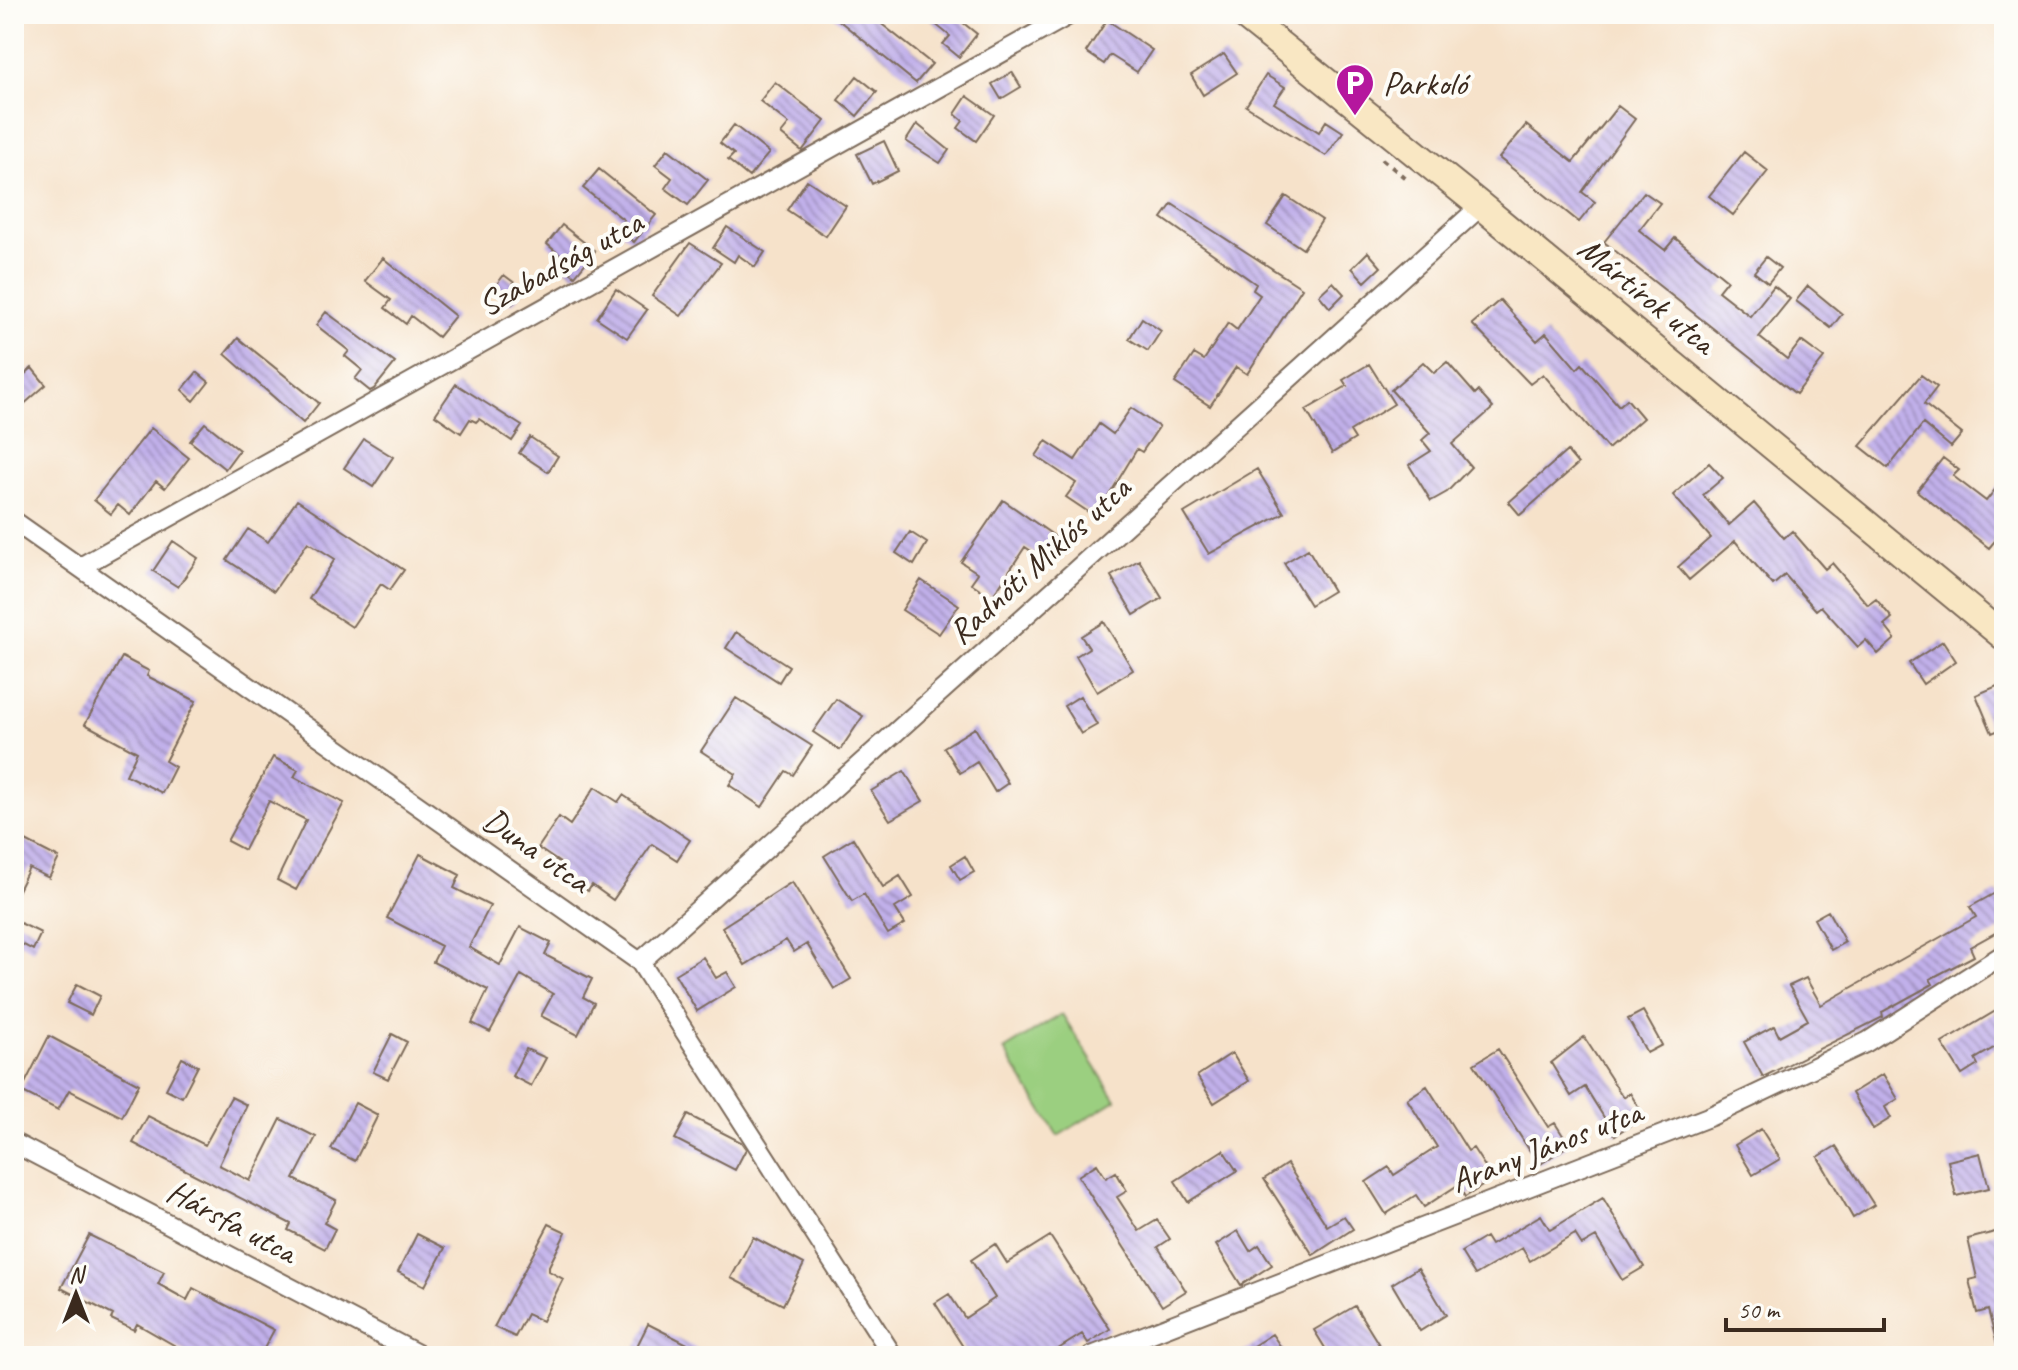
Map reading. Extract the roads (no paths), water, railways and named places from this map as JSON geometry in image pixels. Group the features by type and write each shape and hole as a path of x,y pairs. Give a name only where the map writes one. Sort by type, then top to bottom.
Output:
{"main road":[{"name":"Mártírok utca","path":"1242,14 1481,206 2004,637"}],"street":[{"name":"Szabadság utca","path":"80,567 1071,14"},
{"name":"Radnóti Miklós utca","path":"640,962 1481,206"},
{"name":"Duna utca","path":"14,521 640,962 885,1354"},
{"name":"Arany János utca","path":"1092,1356 1711,1116 1867,1042 2004,954"},
{"name":"Hársfa utca","path":"14,1143 421,1356"}],"place":[{"name":"Parkoló","path":"1355,117"}]}
